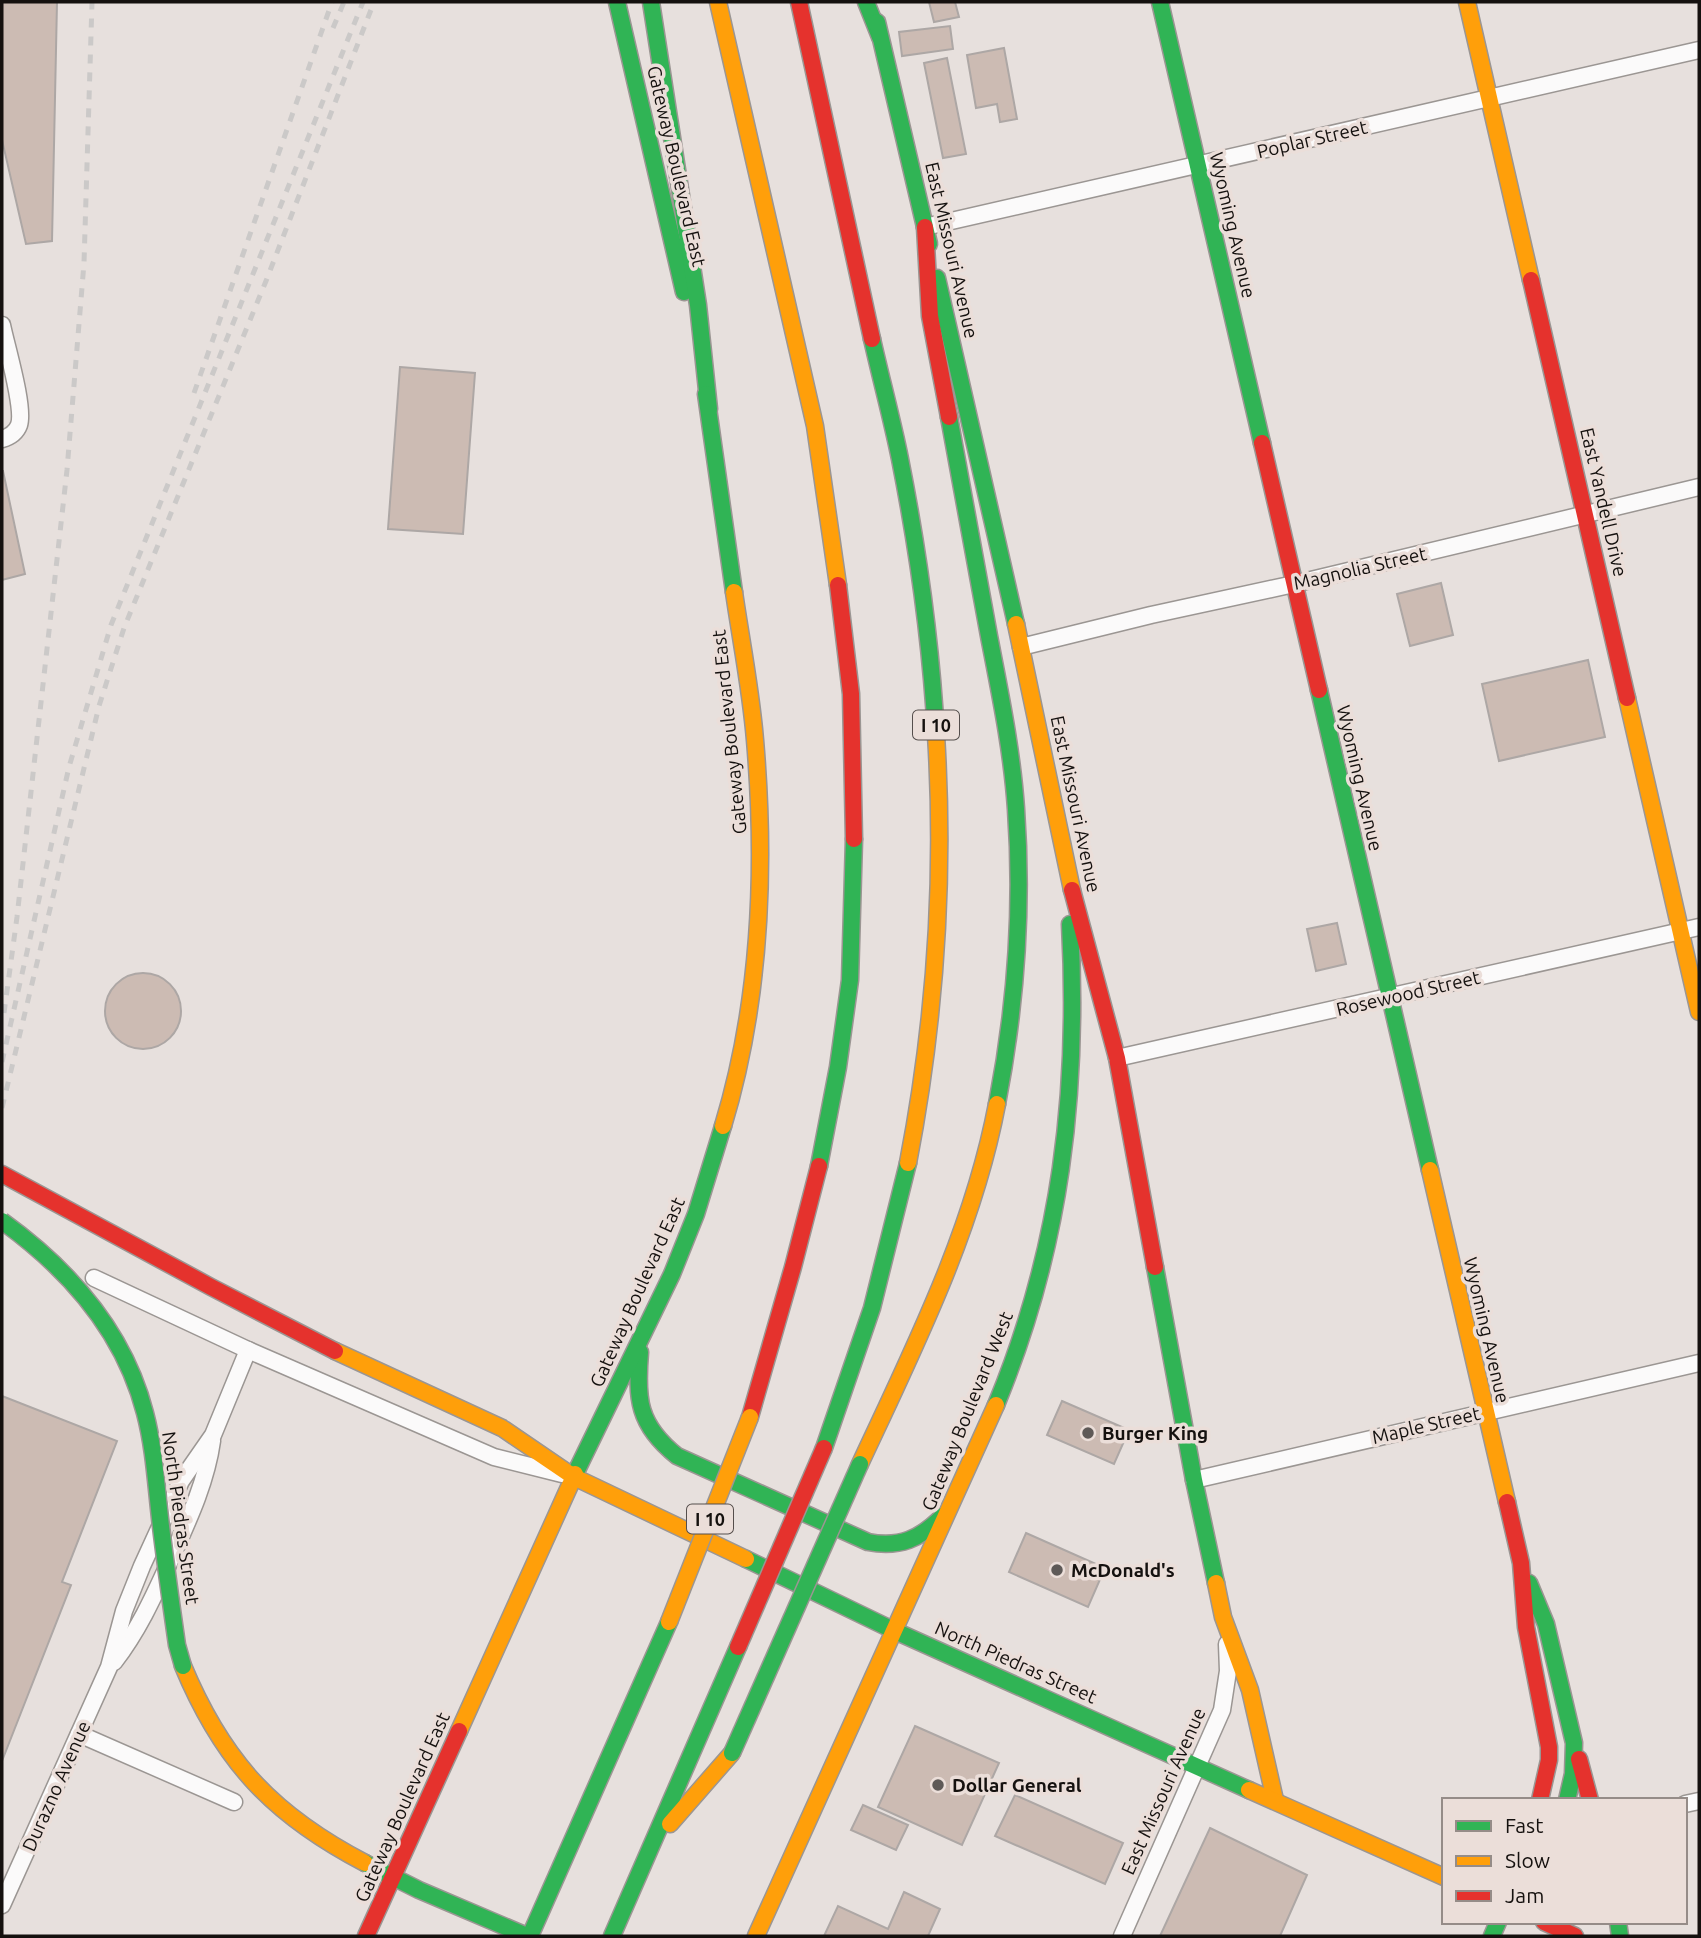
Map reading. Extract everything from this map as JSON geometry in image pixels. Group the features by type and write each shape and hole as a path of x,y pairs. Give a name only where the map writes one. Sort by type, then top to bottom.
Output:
{"main road":[{"name":"Gateway Boulevard East","path":"366,1936 574,1477 672,1274 696,1214 727,1113 745,1031 756,956 761,896 761,831 755,737 709,409 617,2"},
{"path":"651,2 698,305 709,409"},
{"name":"I 10","path":"529,1936 669,1622 750,1417 822,1153 850,980 855,810 851,694 837,577 815,426 718,2"},
{"name":"I 10","path":"612,1936 824,1448 850,1379 907,1170 923,1080 937,936 939,821 936,728 926,621 895,438 799,2"},
{"path":"866,2 880,37"},
{"name":"East Missouri Avenue","path":"873,2 1021,648 1065,865 1117,1058 1194,1480 1223,1617 1250,1690 1275,1800"},
{"name":"Wyoming Avenue","path":"1160,2 1484,1412 1521,1563 1546,1624 1574,1744 1573,1774 1567,1798"},
{"name":"East Yandell Drive","path":"1467,2 1699,1012"},
{"path":"652,1844 732,1753 928,1317 972,1199 993,1120 1005,1058 1018,942 1018,807 1010,746 930,316 925,226"},
{"name":"Gateway Boulevard West","path":"756,1936 981,1443 1022,1340 1050,1241 1063,1171 1072,1098 1075,1007 1065,865"},
{"name":"North Piedras Street","path":"6,1175 200,1281 336,1350 502,1428 574,1477 895,1632 1442,1876"},
{"name":"North Piedras Street","path":"2,1221 62,1267 93,1305 130,1368 144,1410 152,1448 177,1645 194,1695 227,1752 253,1784 307,1828 393,1877 529,1936"},
{"path":"641,1339 638,1399 642,1417 650,1433 662,1446 677,1456 868,1542 884,1546 896,1546 927,1532 951,1507"},
{"name":"Wyoming Avenue","path":"1521,1563 1526,1628 1549,1760 1540,1798"},
{"path":"1574,1744 1589,1798"},
{"path":"1548,1924 1575,1936"}],"street":[{"name":"Poplar Street","path":"925,226 1699,50"},
{"path":"2,325 21,412 16,430 2,439"},
{"name":"Magnolia Street","path":"1021,648 1699,487"},
{"name":"Rosewood Street","path":"1117,1058 1699,927"},
{"name":"North Piedras Street","path":"94,1278 248,1350 494,1457 574,1477"},
{"name":"Durazno Avenue","path":"110,1667 140,1626 191,1514 200,1490 213,1435 248,1350"},
{"name":"Maple Street","path":"1194,1480 1699,1363"},
{"name":"Durazno Avenue","path":"2,1905 110,1667 124,1611 142,1566 181,1481 213,1435"},
{"name":"East Missouri Avenue","path":"1122,1936 1222,1710 1226,1691 1228,1646 1223,1617"},
{"path":"1541,1709 1564,1704"},
{"path":"79,1734 234,1802"}],"building":[{"path":"2,2 57,2 52,241 26,244 2,140"},
{"path":"929,2 955,2 959,17 934,22"},
{"path":"950,26 953,49 902,56 899,32"},
{"path":"1004,48 1017,119 1000,122 997,104 976,108 967,55"},
{"path":"947,58 966,154 943,158 924,63"},
{"path":"400,367 475,373 463,534 388,529"},
{"path":"2,471 25,574 2,580"},
{"path":"1441,583 1453,635 1410,646 1397,594"},
{"path":"1588,660 1605,737 1499,761 1482,684"},
{"path":"1337,923 1346,964 1316,971 1307,929"},
{"path":"136,973 150,973 164,979 175,990 181,1011 178,1026 170,1038 150,1049 136,1049 122,1043 111,1032 105,1018 105,1004 111,990 122,979"},
{"path":"2,1396 117,1441 62,1582 71,1585 2,1761"},
{"name":"Burger King","path":"1062,1401 1129,1430 1114,1464 1047,1435"},
{"name":"McDonald's","path":"1026,1533 1105,1568 1088,1607 1009,1572"},
{"name":"Dollar General","path":"915,1726 999,1763 962,1845 878,1807"},
{"path":"1015,1795 1123,1843 1105,1884 995,1836"},
{"path":"863,1805 908,1825 896,1850 851,1830"},
{"path":"1210,1828 1307,1875 1280,1936 1160,1936"},
{"path":"904,1892 940,1909 928,1936 824,1936 838,1906 888,1929"}],"railway":[{"path":"4,1013 67,470 84,263 92,2"},
{"path":"194,393 332,2"},
{"path":"333,28 344,2"},
{"path":"2,1062 69,767 111,625 363,2"},
{"path":"2,1108 99,706 124,628 266,281 374,2"}],"traffic: fast":[{"path":"617,2 684,292"},
{"path":"651,2 698,305 709,409"},
{"path":"866,2 880,37"},
{"path":"1160,2 1262,443"},
{"path":"877,22 929,244"},
{"path":"937,278 1016,624"},
{"path":"872,339 897,444 913,528 927,631 936,735"},
{"path":"706,394 734,592"},
{"path":"949,417 1005,722 1016,809 1019,883 1016,957 1009,1030 997,1104"},
{"path":"1319,690 1430,1170"},
{"path":"819,1166 838,1067 850,980 854,839"},
{"path":"996,1405 1036,1287 1061,1169 1071,1048 1070,924"},
{"path":"575,1474 672,1274 696,1214 723,1126"},
{"path":"824,1448 872,1308 908,1163"},
{"path":"2,1221 50,1260 72,1282 108,1329 136,1383 151,1439 177,1645 183,1666"},
{"path":"1155,1267 1216,1583"},
{"path":"640,1352 639,1384 642,1410 654,1433 677,1456 868,1542 890,1544 909,1540 926,1531 943,1516"},
{"path":"732,1753 860,1464"},
{"path":"746,1559 895,1631 1249,1790"},
{"path":"1529,1583 1546,1624 1574,1743 1573,1774 1567,1798"},
{"path":"530,1936 669,1622"},
{"path":"612,1936 738,1647"},
{"path":"365,1863 419,1890 527,1936"},
{"path":"1492,1936 1497,1924"},
{"path":"1618,1924 1620,1936"}],"traffic: slow":[{"path":"718,2 815,426 838,585"},
{"path":"1467,2 1531,280"},
{"path":"723,1126 746,1031 753,983 760,886 755,740 734,592"},
{"path":"1016,624 1072,890"},
{"path":"1627,698 1699,1012"},
{"path":"908,1163 925,1057 936,950 939,843 936,735"},
{"path":"860,1464 940,1288 973,1198 997,1104"},
{"path":"1430,1170 1507,1502"},
{"path":"335,1351 502,1428 574,1477 746,1559"},
{"path":"756,1936 996,1405"},
{"path":"669,1622 750,1417"},
{"path":"459,1731 575,1474"},
{"path":"1216,1583 1223,1617 1250,1690 1275,1800"},
{"path":"183,1666 215,1731 255,1782 303,1825 365,1863"},
{"path":"670,1824 732,1753"},
{"path":"1249,1790 1442,1876"}],"traffic: jam":[{"path":"799,2 872,339"},
{"path":"925,227 930,316 949,417"},
{"path":"1531,280 1627,698"},
{"path":"1262,443 1319,690"},
{"path":"838,585 851,694 854,839"},
{"path":"1072,890 1117,1058 1155,1267"},
{"path":"750,1417 819,1166"},
{"path":"2,1174 335,1351"},
{"path":"738,1647 824,1448"},
{"path":"1507,1502 1521,1563 1526,1627 1549,1747 1549,1760 1540,1798"},
{"path":"366,1936 459,1731"},
{"path":"1579,1759 1589,1798"},
{"path":"1548,1924 1575,1936"}],"place":[{"name":"Burger King","path":"1088,1433"},
{"name":"McDonald's","path":"1057,1570"},
{"name":"Dollar General","path":"938,1785"}]}
